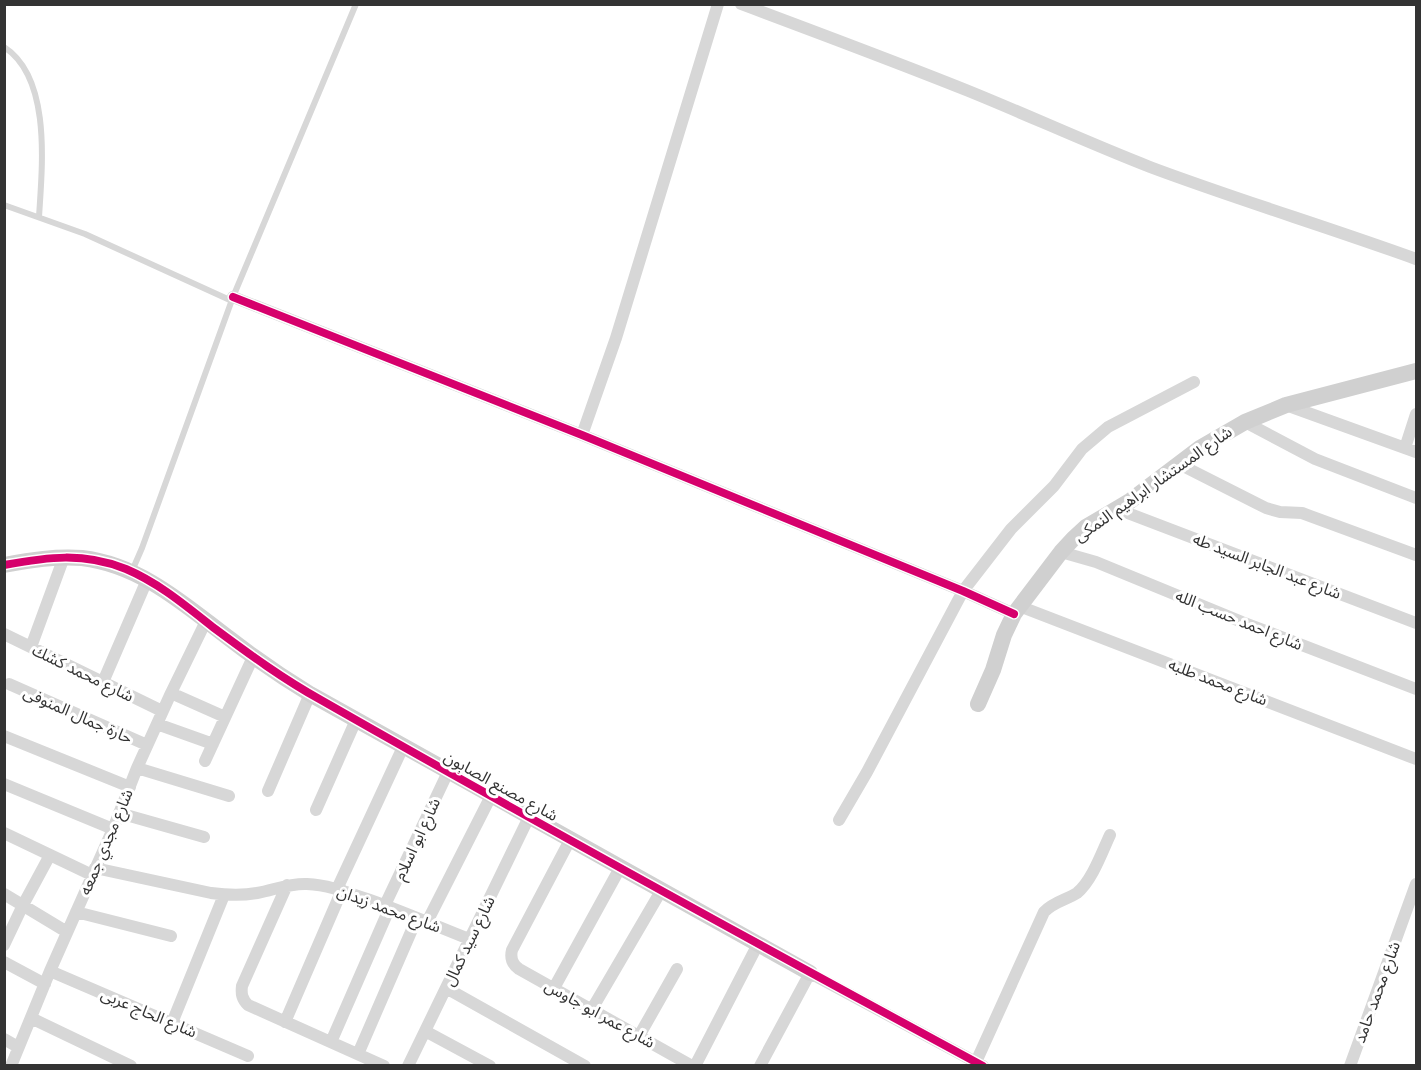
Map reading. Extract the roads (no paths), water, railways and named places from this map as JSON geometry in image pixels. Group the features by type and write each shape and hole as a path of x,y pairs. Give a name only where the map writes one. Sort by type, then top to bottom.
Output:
{"street":[{"path":"582,435 616,338 718,4"},
{"path":"741,4 968,91 1149,166 1416,259"},
{"name":"شارع محمد طلبه","path":"232,299 582,435 996,606 1016,610 1416,759"},
{"name":"شارع المستشار ابراهيم النمكى","path":"978,704 1016,610 1061,552 1086,527 1117,509 1200,448 1245,422 1286,405 1416,371"},
{"path":"839,820 967,593 1011,529 1054,486 1092,439 1108,427 1194,382"},
{"path":"1286,405 1411,450 1416,414"},
{"path":"1245,422 1316,459 1416,498"},
{"path":"1179,464 1266,508 1280,512 1302,513 1416,555"},
{"name":"شارع عبد الجابر السيد طه","path":"1117,509 1416,623"},
{"name":"شارع احمد حسب الله","path":"1061,552 1096,562 1242,622 1416,689"},
{"name":"شارع مصنع الصابون","path":"4,565 46,557 64,557 104,562 132,572 163,589 253,657 310,694 661,891 980,1064"},
{"path":"31,647 64,557"},
{"path":"103,682 147,580"},
{"name":"شارع مجدي جمعه","path":"11,1065 147,745 206,621"},
{"name":"شارع محمد كشك","path":"4,634 162,711"},
{"path":"205,761 253,657"},
{"name":"حارة جمال المنوفى","path":"9,684 147,745"},
{"path":"171,693 225,717"},
{"path":"268,791 310,694"},
{"path":"316,810 356,720"},
{"path":"157,724 213,744"},
{"path":"4,736 130,787"},
{"path":"285,1022 403,747"},
{"path":"137,768 229,796"},
{"name":"شارع ابو اسلام","path":"331,1042 448,772"},
{"path":"4,784 113,829"},
{"path":"358,1054 422,920 491,796"},
{"path":"119,813 204,837"},
{"name":"شارع سيد كمال","path":"408,1065 529,817"},
{"name":"شارع محمد زيدان","path":"4,833 50,855 94,872 210,894 257,893 287,885 320,885 388,906 470,939"},
{"path":"980,1064 1044,912 1049,906 1081,889 1110,835"},
{"name":"شارع عمر ابو جاوس","path":"570,840 514,946 511,958 515,966 693,1065"},
{"path":"4,945 50,855"},
{"path":"554,988 620,868"},
{"name":"شارع محمد حامد","path":"1354,1064 1416,884"},
{"path":"287,885 242,986 242,997 248,1005 384,1065"},
{"path":"592,1010 661,891"},
{"path":"4,894 67,932"},
{"path":"172,1023 224,895"},
{"path":"76,912 171,936"},
{"path":"693,1065 764,947"},
{"path":"4,962 45,984"},
{"path":"639,1036 677,969"},
{"name":"شارع الحاج عربى","path":"51,971 248,1056"},
{"path":"760,1065 807,971"},
{"path":"446,988 585,1065"},
{"path":"31,1018 131,1065"},
{"path":"425,1031 490,1065"},
{"path":"4,1039 18,1047"}],"lane":[{"path":"132,572 232,299 356,4"},
{"path":"4,47 22,64 30,80 40,118 43,163 39,217"},
{"path":"4,205 85,234 232,299"}]}
